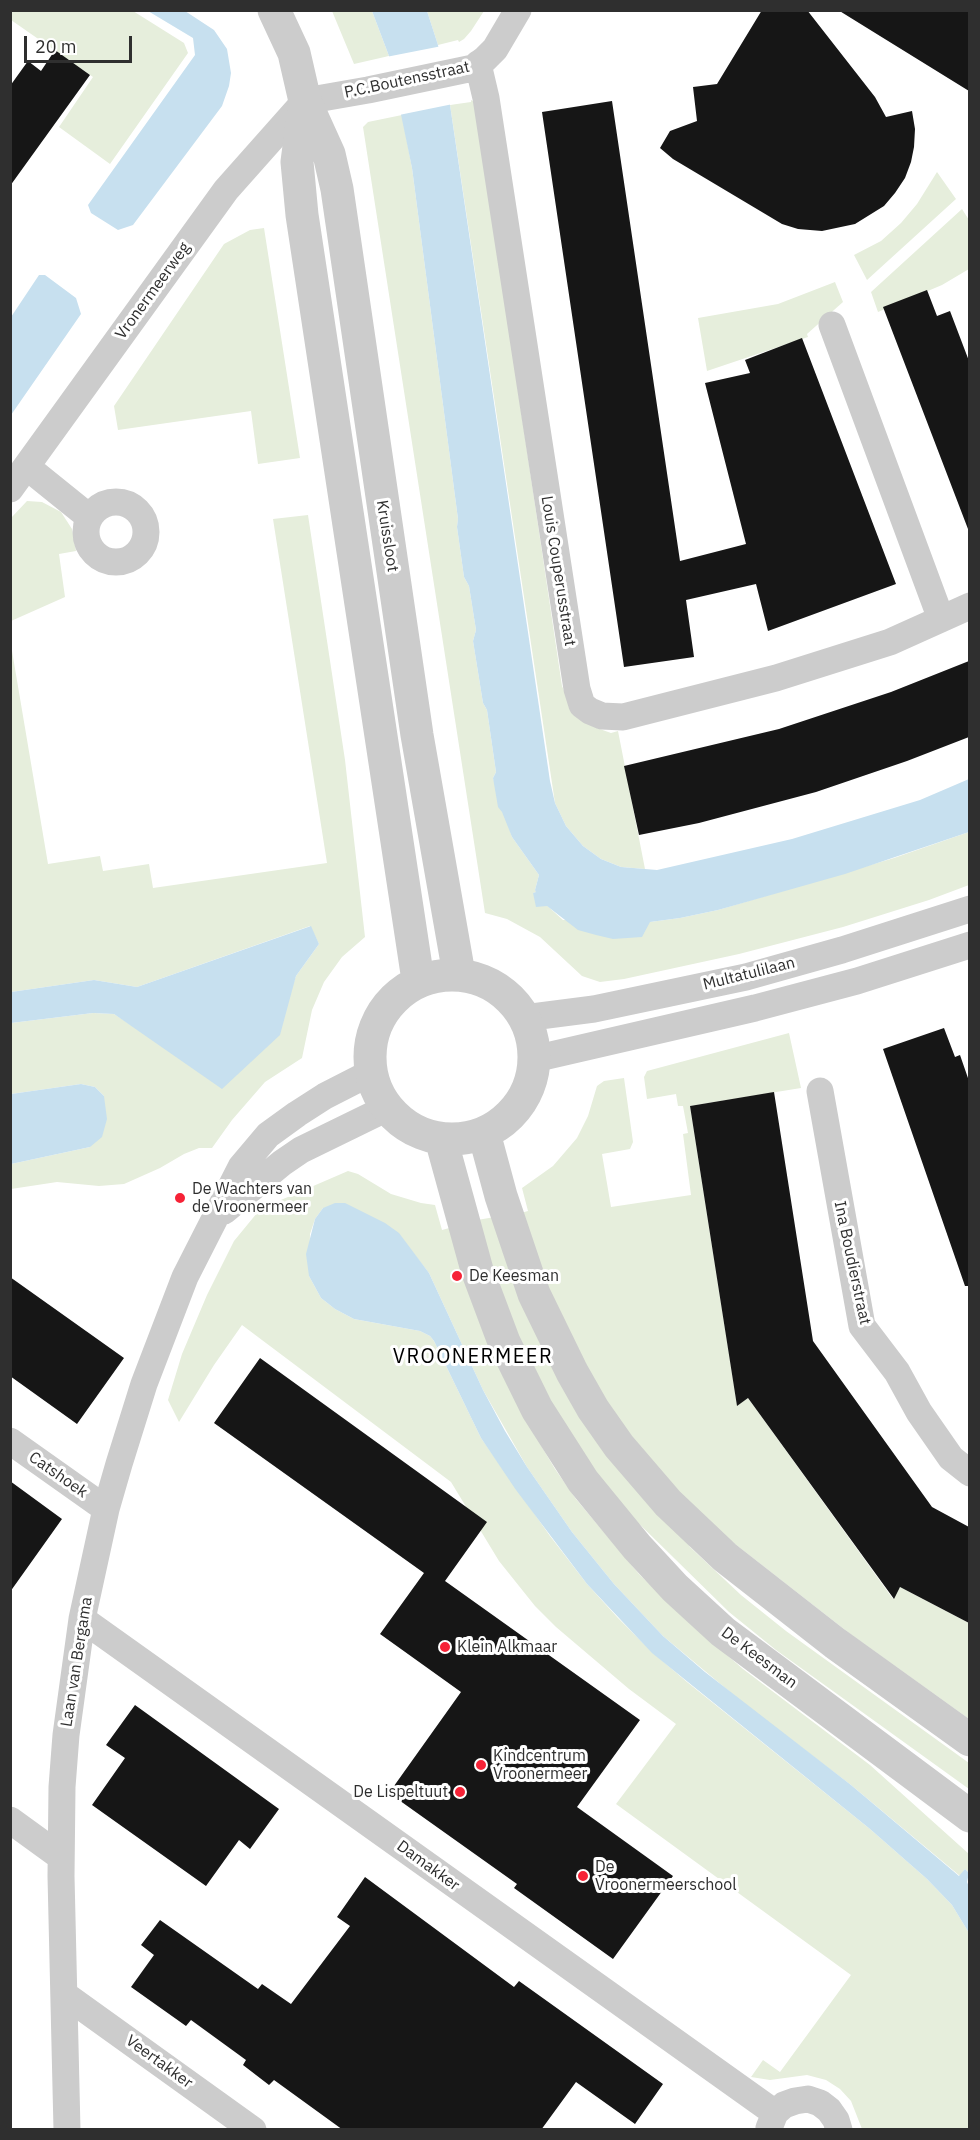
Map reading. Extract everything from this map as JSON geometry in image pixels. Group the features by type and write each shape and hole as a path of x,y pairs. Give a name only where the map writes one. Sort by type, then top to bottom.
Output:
{"street":[{"name":"Kruissloot","path":"274,10 294,53 305,101 329,154 337,189 417,735 459,974"},
{"name":"P.C.Boutensstraat","path":"305,101 465,71 478,64 495,49 519,10"},
{"name":"Louis Couperusstraat","path":"478,64 486,98 577,689 582,705 602,716 623,717 776,678 890,642 969,606"},
{"name":"Kruissloot","path":"305,101 297,162 302,215 418,980"},
{"name":"Vronermeerweg","path":"10,489 226,190 305,101"},
{"path":"832,325 941,619"},
{"path":"27,467 89,517"},
{"name":"Multatulilaan","path":"524,1018 594,1009 747,977 842,950 969,909"},
{"name":"Multatulilaan","path":"534,1059 755,1008 856,981 969,945"},
{"path":"459,974 478,979 496,988 512,1001 524,1018 531,1037 534,1059 532,1078 519,1105 511,1115 484,1133 463,1138 441,1139 419,1132 401,1122 387,1108 376,1092 370,1073 371,1045 385,1009 396,996 418,980 437,975 459,974"},
{"name":"Laan van Bergama","path":"67,2130 61,1857 66,1735 82,1619 106,1509 144,1384 168,1321 199,1248 241,1167 268,1135 311,1105 370,1073"},
{"name":"Ina Boudierstraat","path":"820,1091 862,1326 897,1372 919,1412 951,1458 969,1473"},
{"name":"Laan van Bergama","path":"216,1218 301,1150 387,1108"},
{"path":"484,1133 501,1196 534,1294 572,1372 619,1446 668,1503 725,1557 835,1643 969,1740"},
{"name":"De Keesman","path":"441,1139 453,1190 477,1270 504,1342 537,1409 583,1481 637,1547 675,1588 723,1632 969,1816"},
{"name":"Catshoek","path":"10,1441 106,1509"},
{"name":"Damakker","path":"82,1619 772,2121 784,2105 808,2099 829,2110 839,2130"},
{"path":"10,1820 61,1857"},
{"name":"Veertakker","path":"65,1995 253,2130"}],"green space":[{"path":"10,11 133,11 184,43 188,53 110,164 59,127 93,77 11,20"},
{"path":"332,11 372,11 389,56 354,64"},
{"path":"427,11 484,11 464,39 438,45"},
{"path":"471,100 475,102 562,686 569,703 597,728 611,733 618,731 645,869 621,867 601,859 583,846 566,826 555,803 450,105 471,102"},
{"path":"402,115 412,168 464,577 469,586 476,630 473,641 483,703 487,710 496,772 493,778 512,837 539,875 535,890 537,892 533,893 563,920 650,922 680,918 718,910 894,858 969,832 969,885 843,927 739,954 600,982 582,976 540,937 507,919 485,913 363,127 368,122"},
{"path":"937,172 956,199 867,280 854,255 881,241 901,223 917,204"},
{"path":"962,209 969,220 969,269 942,285 878,312 871,292"},
{"path":"264,228 300,458 258,464 251,411 118,430 114,406 224,244 250,230"},
{"path":"835,282 843,302 807,334 808,337 707,371 698,318 778,304"},
{"path":"27,501 42,502 61,512 72,529 76,551 59,554 65,597 11,621 11,518"},
{"path":"308,515 345,760 365,937 342,957 324,982 312,1010 302,1058 265,1082 232,1120 212,1148 199,1148 184,1154 124,1184 99,1186 57,1182 11,1189 11,1164 90,1147 104,1096 95,1087 81,1084 11,1094 11,1023 93,1013 114,1014 134,1027 289,996 296,976 319,944 310,926 137,987 94,980 11,992 10,639 48,864 100,856 103,871 149,864 153,888 327,863 273,519"},
{"path":"789,1033 801,1088 690,1106 737,1405 748,1398 893,1599 900,1587 969,1623 969,1719 849,1633 676,1498 583,1371 517,1214 528,1211 522,1188 553,1166 577,1138 588,1116 597,1086 604,1081 624,1078 633,1142 630,1149 602,1154 611,1207 691,1195 683,1134 688,1133 683,1106 678,1106 676,1094 647,1099 644,1077 647,1071"},
{"path":"348,1171 358,1174 391,1194 435,1205 442,1230 453,1227 539,1442 576,1499 639,1574 681,1615 743,1669 870,1765 969,1854 969,1873 965,1869 960,1876 851,1785 748,1707 663,1636 614,1584 572,1532 527,1467 483,1390 429,1273 414,1254 323,1208 315,1219 310,1234 309,1276 321,1298 354,1319 420,1331 430,1336 481,1438 550,1536 587,1584 618,1618 652,1652 687,1682 870,1829 927,1879 952,1905 969,1933 969,2129 862,2129 851,2101 840,2089 826,2080 807,2075 770,2080 751,2077 763,2060 780,2072 851,1975 616,1804 676,1724 629,1689 556,1627 535,1606 499,1561 451,1482 242,1325 179,1422 168,1400 182,1354 207,1295 234,1241 257,1213 267,1206"},
{"path":"495,1217 690,1547 741,1595 786,1631 969,1763 969,1789 776,1650 729,1612 620,1505 581,1457 514,1334 477,1220"}],"water":[{"path":"148,11 185,11 214,30 227,49 231,73 222,106 133,225 118,230 91,213 88,205 195,55 193,38"},
{"path":"372,11 427,11 438,45 450,105 550,781 555,803 566,826 583,846 601,859 621,867 657,870 792,839 920,800 969,779 969,832 845,874 718,910 650,922 642,937 613,939 578,930 547,906 536,907 533,893 536,892 539,875 512,837 498,807 493,778 496,772 487,710 483,703 473,641 476,630 469,586 464,577 457,527 458,519 412,168 389,56"},
{"path":"39,275 45,275 76,298 81,314 11,415 11,317"},
{"path":"311,926 319,944 296,976 280,1035 222,1089 114,1014 93,1013 11,1023 11,992 94,980 137,987"},
{"path":"81,1084 95,1087 104,1096 107,1119 102,1137 90,1147 11,1164 11,1094"},
{"path":"335,1203 345,1203 385,1223 399,1233 429,1273 483,1390 527,1467 572,1532 614,1584 663,1636 705,1672 851,1785 959,1876 965,1869 969,1873 967,1882 969,1887 969,1933 952,1905 927,1879 870,1829 652,1653 587,1584 516,1490 481,1438 430,1336 420,1331 354,1319 321,1298 309,1276 306,1254 315,1219 323,1208"}],"pier":[{"path":"442,46 453,104 399,115 386,57"}],"building":[{"path":"762,10 807,10 875,97 886,117 912,111 915,129 914,147 905,178 884,206 855,224 822,231 798,229 782,224 673,159 660,148 670,131 697,121 693,87 717,84"},
{"path":"838,10 969,10 969,91 880,36"},
{"path":"55,50 90,75 10,186 10,86 28,61 41,71"},
{"path":"612,101 680,561 746,544 705,383 750,373 745,360 802,338 896,584 768,631 756,584 686,600 694,657 624,667 542,112"},
{"path":"927,290 937,316 950,311 969,361 968,529 883,307"},
{"path":"969,661 969,737 816,792 699,823 639,835 624,766 779,729 891,692"},
{"path":"944,1028 955,1057 960,1055 969,1081 969,1286 965,1286 883,1049"},
{"path":"774,1092 813,1341 932,1507 969,1527 969,1623 900,1587 894,1599 748,1398 737,1406 690,1106"},
{"path":"10,1277 124,1358 77,1424 10,1376"},
{"path":"260,1358 487,1522 445,1581 640,1720 577,1807 673,1876 613,1959 514,1888 517,1884 389,1793 461,1692 380,1634 424,1573 214,1423"},
{"path":"10,1481 62,1519 10,1592"},
{"path":"135,1705 279,1809 250,1849 239,1840 206,1886 92,1805 125,1758 106,1745"},
{"path":"365,1877 514,1987 519,1981 663,2084 635,2124 576,2082 541,2130 343,2130 274,2080 269,2085 243,2065 246,2060 191,2020 186,2026 131,1987 154,1955 141,1945 160,1920 258,1989 262,1984 291,2004 350,1926 337,1917"}],"place":[{"name":"De Wachters van de Vroonermeer","path":"180,1198"},
{"name":"De Keesman","path":"457,1276"},
{"name":"Klein Alkmaar","path":"445,1647"},
{"name":"Kindcentrum Vroonermeer","path":"481,1765"},
{"name":"De Lispeltuut","path":"460,1792"},
{"name":"De Vroonermeerschool","path":"583,1876"}],"district":[{"name":"VROONERMEER","path":"473,1357"}]}
